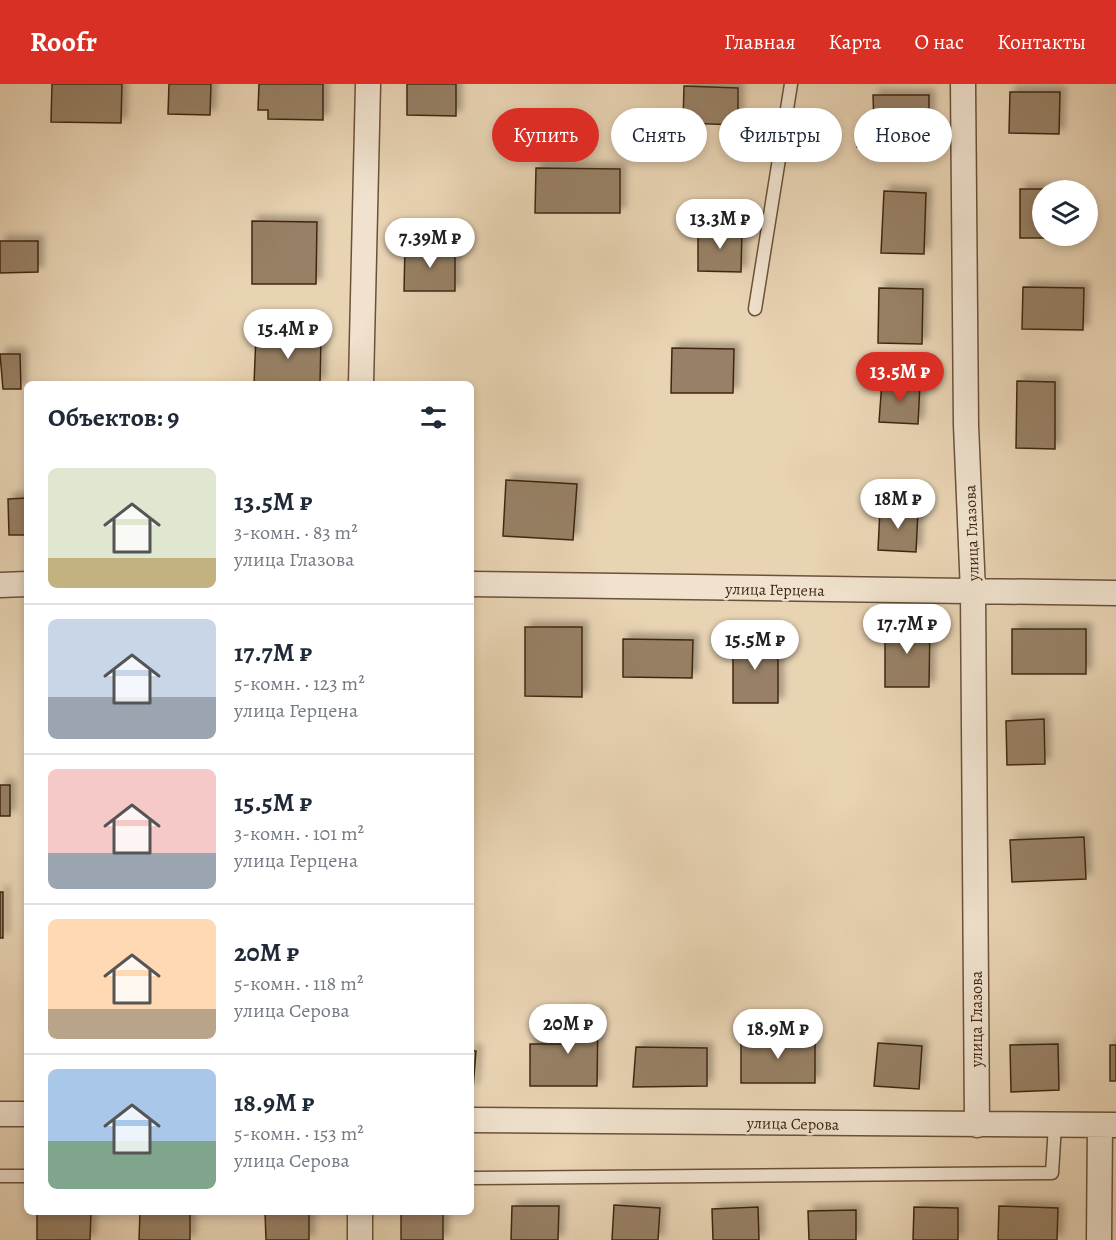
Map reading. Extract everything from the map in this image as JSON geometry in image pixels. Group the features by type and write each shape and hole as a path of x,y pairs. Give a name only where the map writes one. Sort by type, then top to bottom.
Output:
{"street":[{"path":"361,381 368,84"},
{"name":"улица Глазова","path":"963,84 966,425 973,592 977,1125"},
{"path":"0,585 24,584"},
{"name":"улица Герцена","path":"474,584 1116,593"},
{"path":"0,1114 24,1114"},
{"name":"улица Серова","path":"474,1120 1108,1125"},
{"path":"1099,1240 1108,1125"},
{"path":"360,1215 360,1240"}],"lane":[{"path":"755,309 791,84"},
{"path":"474,1178 1052,1173 1055,1125"},
{"path":"0,1176 24,1176"}],"building":[{"path":"52,84 122,84 121,123 51,122"},
{"path":"169,84 211,84 210,115 168,114"},
{"path":"259,84 323,84 323,120 268,119 268,110 258,110"},
{"path":"407,84 456,84 456,116 407,115"},
{"path":"684,86 738,88 738,108 719,108 719,124 707,124 707,108 683,108"},
{"path":"1010,92 1060,92 1059,134 1009,133"},
{"path":"873,95 929,95 929,108 873,108"},
{"path":"536,168 620,169 620,213 535,213"},
{"path":"1020,189 1032,189 1032,238 1020,238"},
{"path":"884,191 926,193 924,254 881,253"},
{"path":"252,221 317,222 316,284 252,284"},
{"path":"698,229 742,230 741,272 698,271"},
{"path":"0,241 38,241 38,272 0,273"},
{"path":"405,246 455,246 455,291 404,291"},
{"path":"1023,287 1084,288 1083,330 1022,329"},
{"path":"879,288 923,289 922,344 878,343"},
{"path":"256,335 321,336 320,381 254,381"},
{"path":"672,348 734,349 733,393 671,393"},
{"path":"0,354 20,354 21,389 3,389"},
{"path":"882,381 920,384 918,424 879,422"},
{"path":"1017,381 1055,382 1055,449 1016,448"},
{"path":"506,480 577,484 573,540 503,536"},
{"path":"24,498 24,535 9,535 8,499"},
{"path":"880,509 918,511 916,552 878,550"},
{"path":"885,622 930,623 929,687 885,687"},
{"path":"525,627 582,627 582,697 525,696"},
{"path":"1012,629 1086,629 1086,674 1012,674"},
{"path":"733,638 778,639 778,703 733,703"},
{"path":"623,639 693,640 692,678 623,677"},
{"path":"1044,719 1045,764 1007,765 1006,721"},
{"path":"0,785 10,785 10,816 0,816"},
{"path":"1084,837 1086,879 1012,882 1010,840"},
{"path":"0,892 3,892 3,938 0,938"},
{"path":"565,1013 598,1013 597,1086 530,1086 530,1044 564,1044"},
{"path":"741,1038 815,1038 815,1083 741,1083"},
{"path":"878,1043 922,1046 919,1089 874,1086"},
{"path":"1058,1044 1059,1090 1011,1092 1010,1045"},
{"path":"1110,1045 1116,1045 1116,1081 1110,1081"},
{"path":"636,1047 707,1048 707,1086 633,1087"},
{"path":"474,1051 476,1051 474,1076"},
{"path":"614,1205 660,1208 658,1240 612,1240"},
{"path":"512,1206 559,1206 558,1240 511,1240"},
{"path":"999,1206 1058,1208 1057,1240 998,1240"},
{"path":"758,1207 759,1240 713,1240 712,1209"},
{"path":"914,1207 958,1208 958,1240 913,1240"},
{"path":"856,1210 856,1240 809,1240 808,1211"},
{"path":"37,1215 91,1215 90,1240 37,1240"},
{"path":"140,1215 190,1215 190,1240 139,1240"},
{"path":"265,1215 309,1215 309,1240 266,1240"},
{"path":"401,1215 443,1215 443,1240 401,1240"}]}
